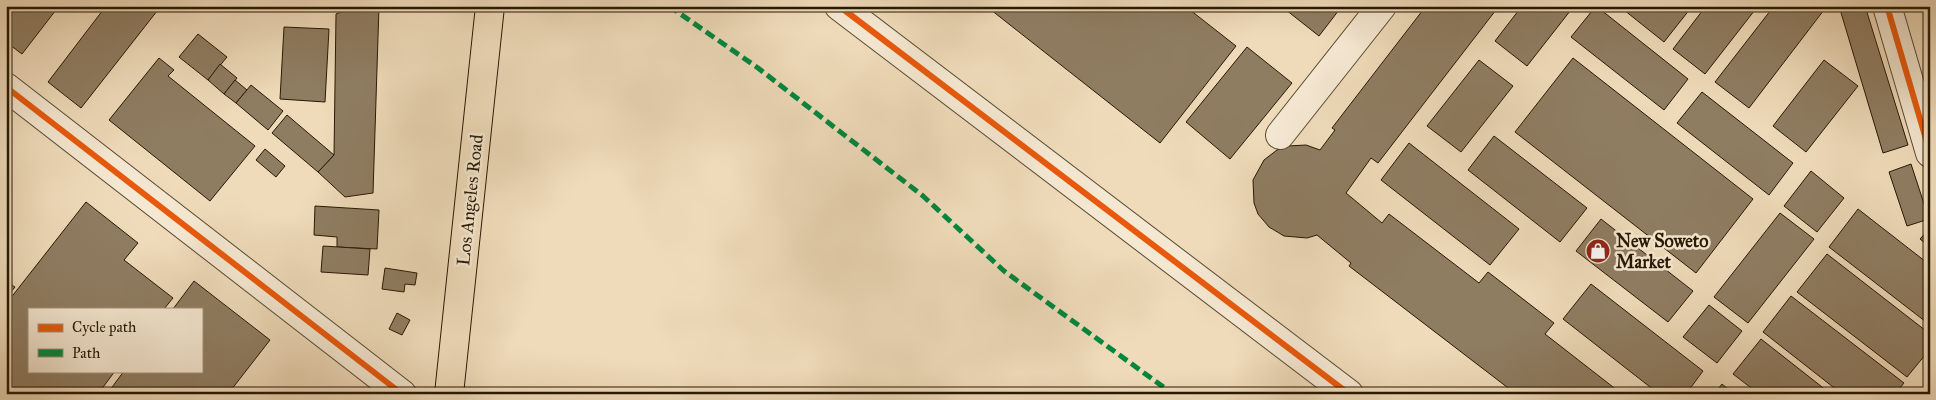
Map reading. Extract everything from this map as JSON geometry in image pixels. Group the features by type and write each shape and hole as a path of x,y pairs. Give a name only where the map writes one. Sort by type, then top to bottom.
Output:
{"main road":[{"name":"Los Angeles Road","path":"449,394 490,6"}],"street":[{"path":"839,6 1349,394"},
{"path":"1280,135 1382,6"},
{"path":"1887,6 1930,153"},
{"path":"6,87 402,394"}],"building":[{"path":"6,6 59,6 22,54 6,42"},
{"path":"106,6 161,6 81,108 48,82"},
{"path":"356,6 379,6 373,193 345,197 318,172 334,155 336,14"},
{"path":"986,6 1185,6 1236,46 1160,143"},
{"path":"1281,6 1342,6 1319,36"},
{"path":"1426,6 1499,6 1378,163 1371,158 1346,193 1382,223 1389,214 1479,283 1488,272 1554,323 1545,334 1622,394 1516,394 1349,266 1351,263 1317,235 1307,238 1284,236 1269,227 1258,214 1254,203 1253,180 1264,160 1277,150 1288,146 1306,145 1320,150 1335,130 1332,128"},
{"path":"1522,6 1574,6 1527,66 1495,41"},
{"path":"1596,6 1688,79 1664,110 1571,37"},
{"path":"1619,6 1687,6 1690,9 1664,42"},
{"path":"1706,6 1758,6 1705,74 1673,49"},
{"path":"1774,6 1827,6 1749,108 1715,82"},
{"path":"1839,6 1865,6 1908,145 1883,153"},
{"path":"284,27 329,29 325,102 280,99"},
{"path":"198,34 227,57 208,80 179,57"},
{"path":"1247,47 1292,83 1230,159 1186,122"},
{"path":"159,58 174,70 168,76 255,146 210,201 109,120"},
{"path":"1573,58 1753,199 1696,273 1515,132"},
{"path":"1479,60 1513,86 1461,152 1427,126"},
{"path":"1824,60 1858,86 1806,152 1773,126"},
{"path":"220,64 237,78 224,94 208,80"},
{"path":"235,80 247,90 236,103 224,94"},
{"path":"251,85 283,111 268,130 236,103"},
{"path":"1702,92 1793,163 1769,195 1677,123"},
{"path":"287,115 334,155 318,172 272,133"},
{"path":"1494,136 1587,208 1560,242 1468,170"},
{"path":"1409,143 1519,229 1490,265 1381,180"},
{"path":"265,149 285,166 276,177 256,160"},
{"path":"1911,164 1929,219 1907,226 1889,172"},
{"path":"1811,171 1844,198 1817,232 1784,206"},
{"path":"86,202 138,243 124,260 173,298 165,308 28,308 28,372 114,372 98,394 6,394 6,304"},
{"path":"315,206 379,210 377,249 337,247 337,237 314,235"},
{"path":"1858,209 1930,265 1930,325 1829,247"},
{"path":"1780,213 1814,239 1748,323 1714,297"},
{"path":"1601,219 1693,291 1668,322 1576,251"},
{"path":"1930,228 1930,247 1920,239"},
{"path":"323,246 370,249 368,275 321,272"},
{"path":"1827,254 1930,334 1930,349 1907,377 1797,292"},
{"path":"385,268 417,273 415,285 405,284 404,292 382,289"},
{"path":"6,281 15,287 6,298"},
{"path":"194,281 270,340 228,394 107,394 123,372 202,372 202,308 174,308"},
{"path":"1591,284 1703,371 1686,394 1659,394 1563,319"},
{"path":"1791,296 1904,383 1895,394 1842,394 1763,332"},
{"path":"1709,305 1742,331 1717,363 1683,337"},
{"path":"397,313 410,320 402,335 389,329"},
{"path":"1761,339 1831,394 1759,394 1733,374"},
{"path":"1722,384 1734,394 1714,394"}],"marked path":[{"path":"669,6 758,68 923,196 1004,271 1173,394"}],"cycle path":[{"path":"839,6 1349,394"},
{"path":"1887,6 1930,153"},
{"path":"6,87 402,394"}],"place":[{"name":"New Soweto Market","path":"1598,251"}]}
